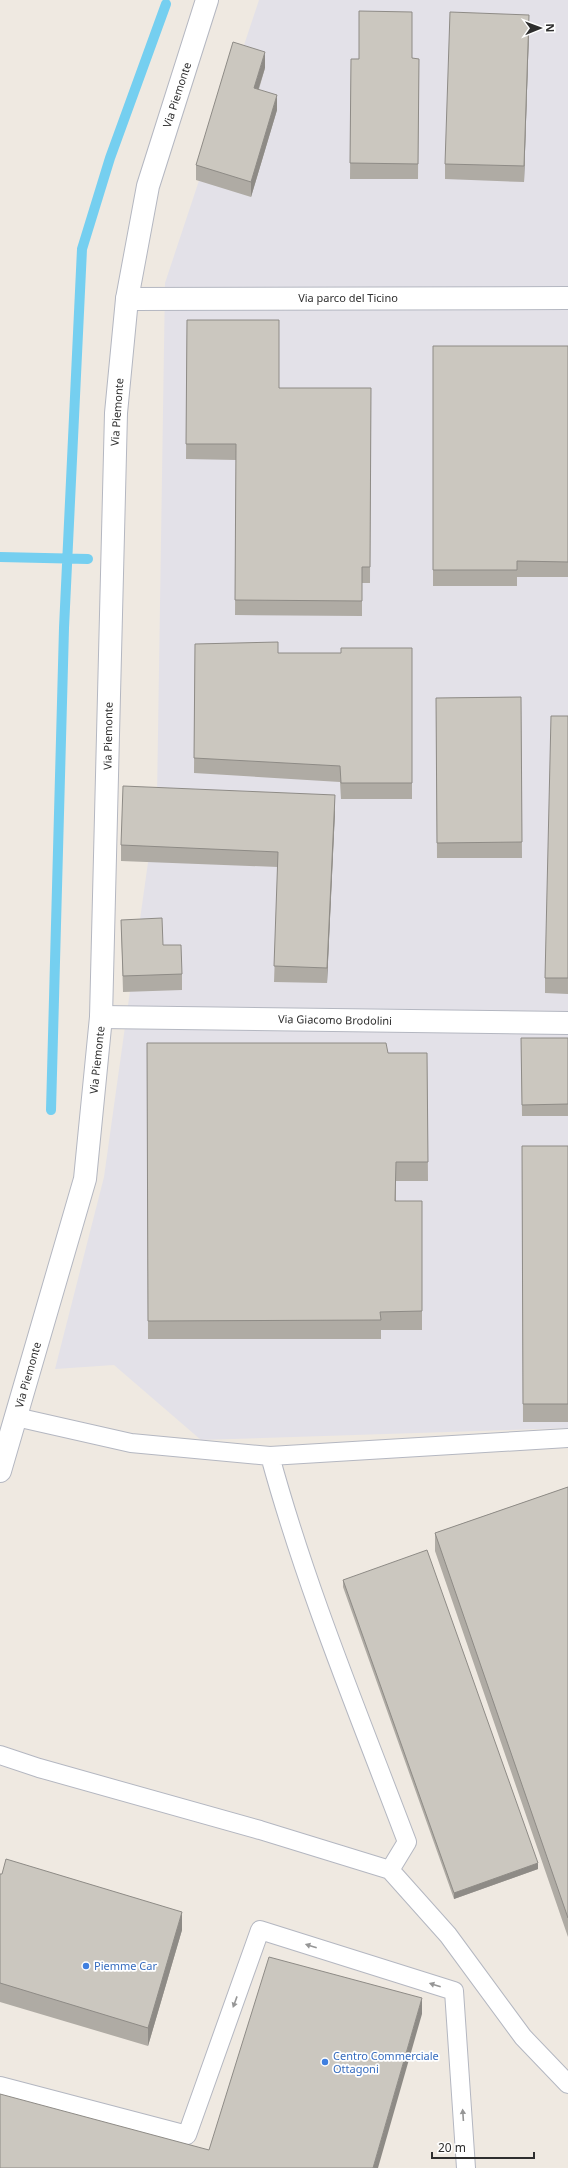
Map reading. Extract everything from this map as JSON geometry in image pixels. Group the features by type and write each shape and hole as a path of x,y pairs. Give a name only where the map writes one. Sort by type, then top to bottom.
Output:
{"street":[{"name":"Via Piemonte","path":"0,1471 85,1178 101,1017 116,413 127,299 148,186 207,0"},
{"name":"Via parco del Ticino","path":"127,299 568,298"},
{"name":"Via Giacomo Brodolini","path":"101,1017 568,1023"}],"lane":[{"path":"16,1417 131,1444 270,1456 568,1438"},
{"path":"270,1456 283,1504 318,1607 408,1842 390,1870"},
{"path":"0,1755 47,1771 260,1830 390,1870 448,1935 524,2037 568,2084"},
{"path":"0,2086 187,2135 260,1930 454,1991 466,2168"}],"shaded area":[{"path":"259,0 568,0 568,1428 201,1440 114,1365 55,1369 104,1177 157,798 165,283"}],"building":[{"path":"359,11 412,12 412,58 419,59 418,164 350,163 351,59 359,59"},
{"path":"450,12 529,15 524,166 445,164"},
{"path":"233,42 265,52 254,88 277,95 251,182 196,165"},
{"path":"187,320 279,320 279,388 371,388 370,567 362,567 362,601 235,600 236,444 186,444"},
{"path":"433,346 568,346 568,562 517,561 517,570 433,570"},
{"path":"278,642 278,653 341,653 341,648 412,648 412,783 341,783 340,766 194,758 195,644"},
{"path":"521,697 522,842 437,843 436,698"},
{"path":"551,716 568,716 568,978 545,978"},
{"path":"123,786 335,795 327,968 274,966 278,852 121,845"},
{"path":"162,918 163,945 181,945 182,974 123,976 121,920"},
{"path":"521,1038 568,1038 568,1104 522,1105"},
{"path":"147,1043 386,1043 388,1053 427,1053 428,1162 396,1162 395,1201 422,1201 422,1311 380,1312 381,1320 148,1321"},
{"path":"522,1146 568,1146 568,1404 523,1404"},
{"path":"568,1487 568,1918 435,1533"},
{"path":"427,1550 538,1863 454,1893 343,1580"},
{"name":"Piemme Car","path":"6,1859 182,1912 148,2028 0,1983 0,1874 2,1874"},
{"name":"Centro Commerciale Ottagoni","path":"269,1957 422,1998 373,2168 0,2168 0,2094 209,2150"}],"waterway":[{"path":"51,1110 64,628 82,249 110,158 166,4"},
{"path":"0,557 88,559"}],"place":[{"name":"Piemme Car","path":"86,1966"},
{"name":"Centro Commerciale Ottagoni","path":"325,2062"}]}
